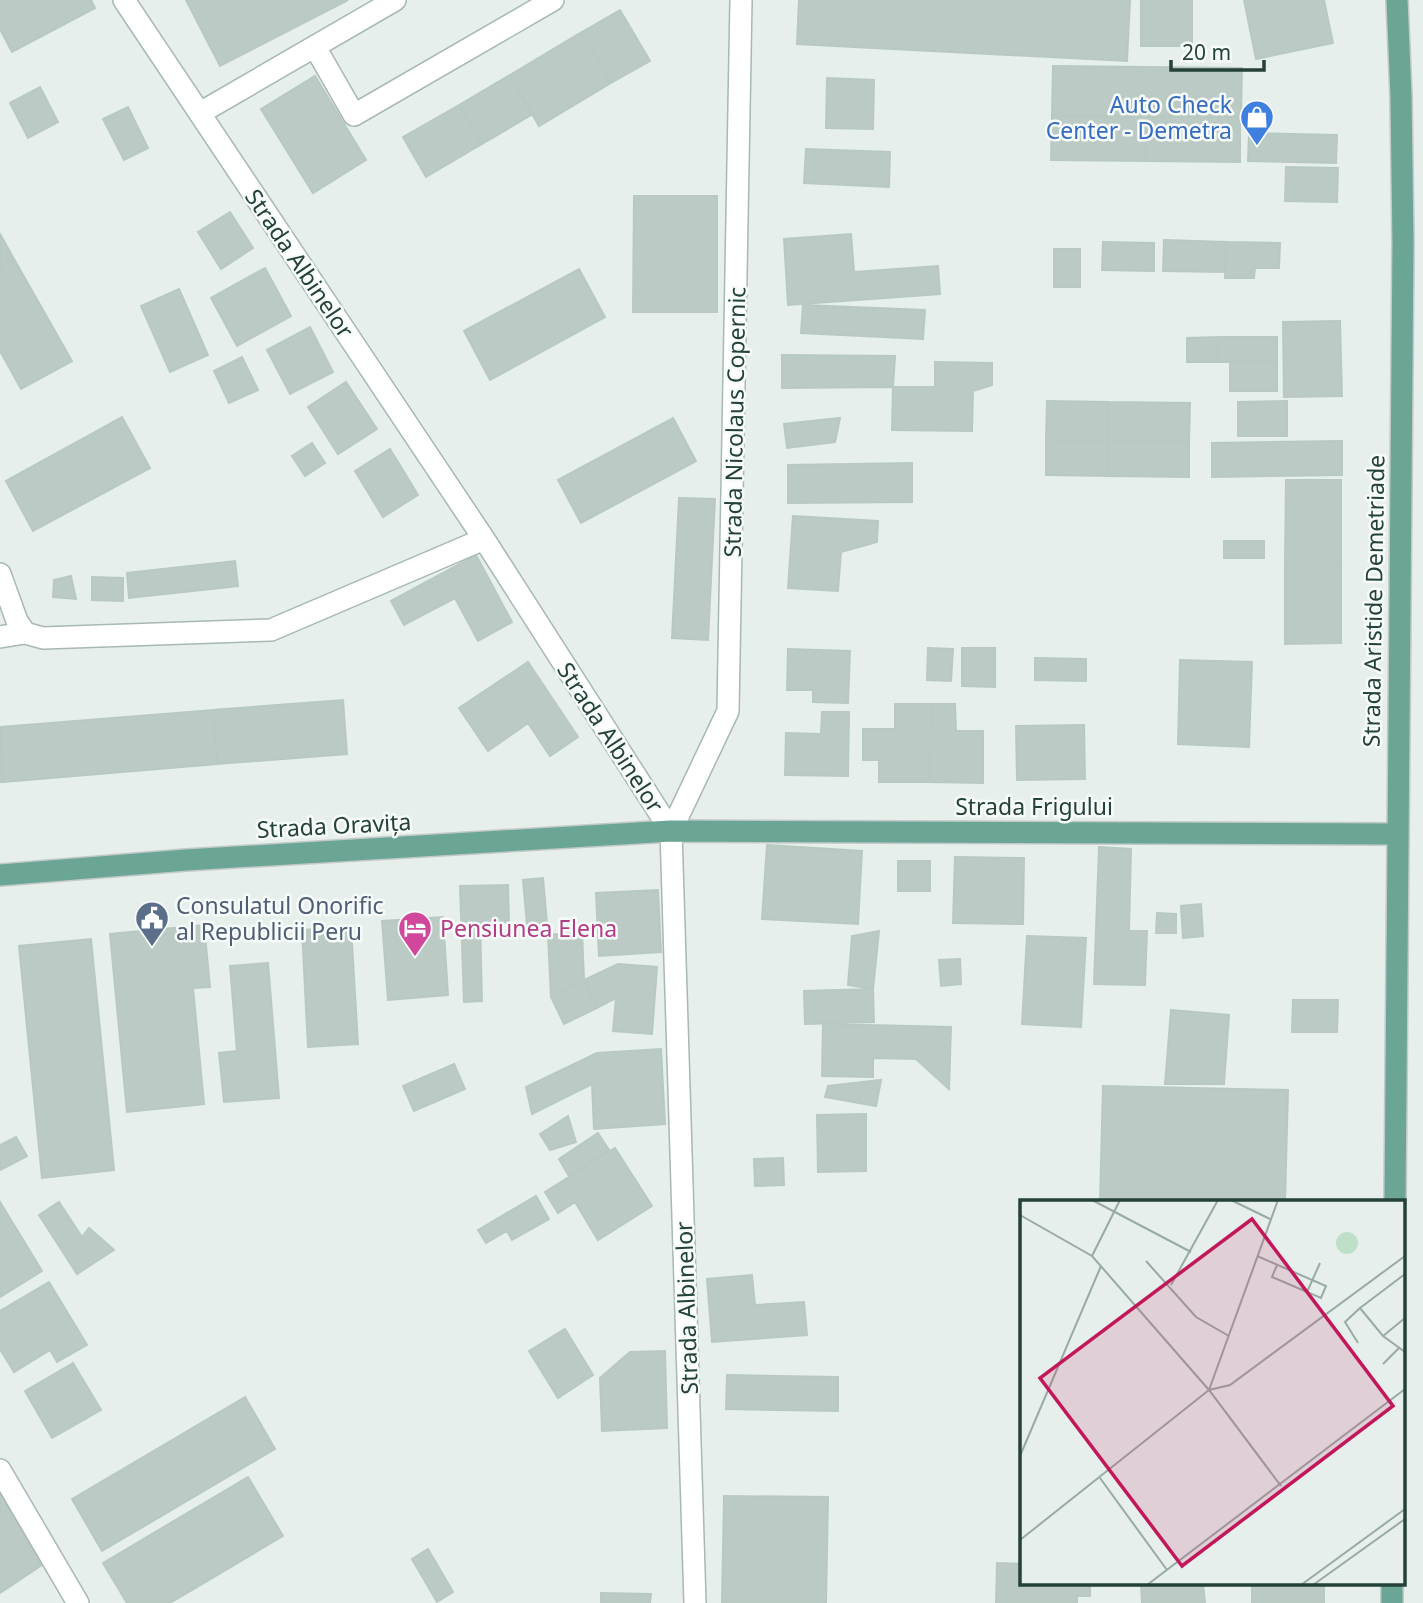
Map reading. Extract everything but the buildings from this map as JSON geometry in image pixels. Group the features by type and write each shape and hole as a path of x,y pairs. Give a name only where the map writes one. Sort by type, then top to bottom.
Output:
{"main road":[{"name":"Strada Aristide Demetriade","path":"1395,1200 1403,243 1397,0"},
{"name":"Strada Frigului","path":"671,831 1398,834"},
{"name":"Strada Oravița","path":"0,875 186,860 671,831"}],"street":[{"name":"Strada Albinelor","path":"124,0 484,539 671,831 695,1603"},
{"path":"200,113 395,0"},
{"path":"315,47 354,116 553,0"},
{"name":"Strada Nicolaus Copernic","path":"671,831 728,711 741,0"},
{"path":"0,637 25,633 43,638 271,629 484,539"},
{"path":"0,575 17,621 25,633"},
{"path":"0,1470 78,1603"}],"place":[{"name":"Auto Check Center - Demetra","path":"1257,147"},
{"name":"Consulatul Onorific al Republicii Peru","path":"152,948"},
{"name":"Pensiunea Elena","path":"415,958"}]}
